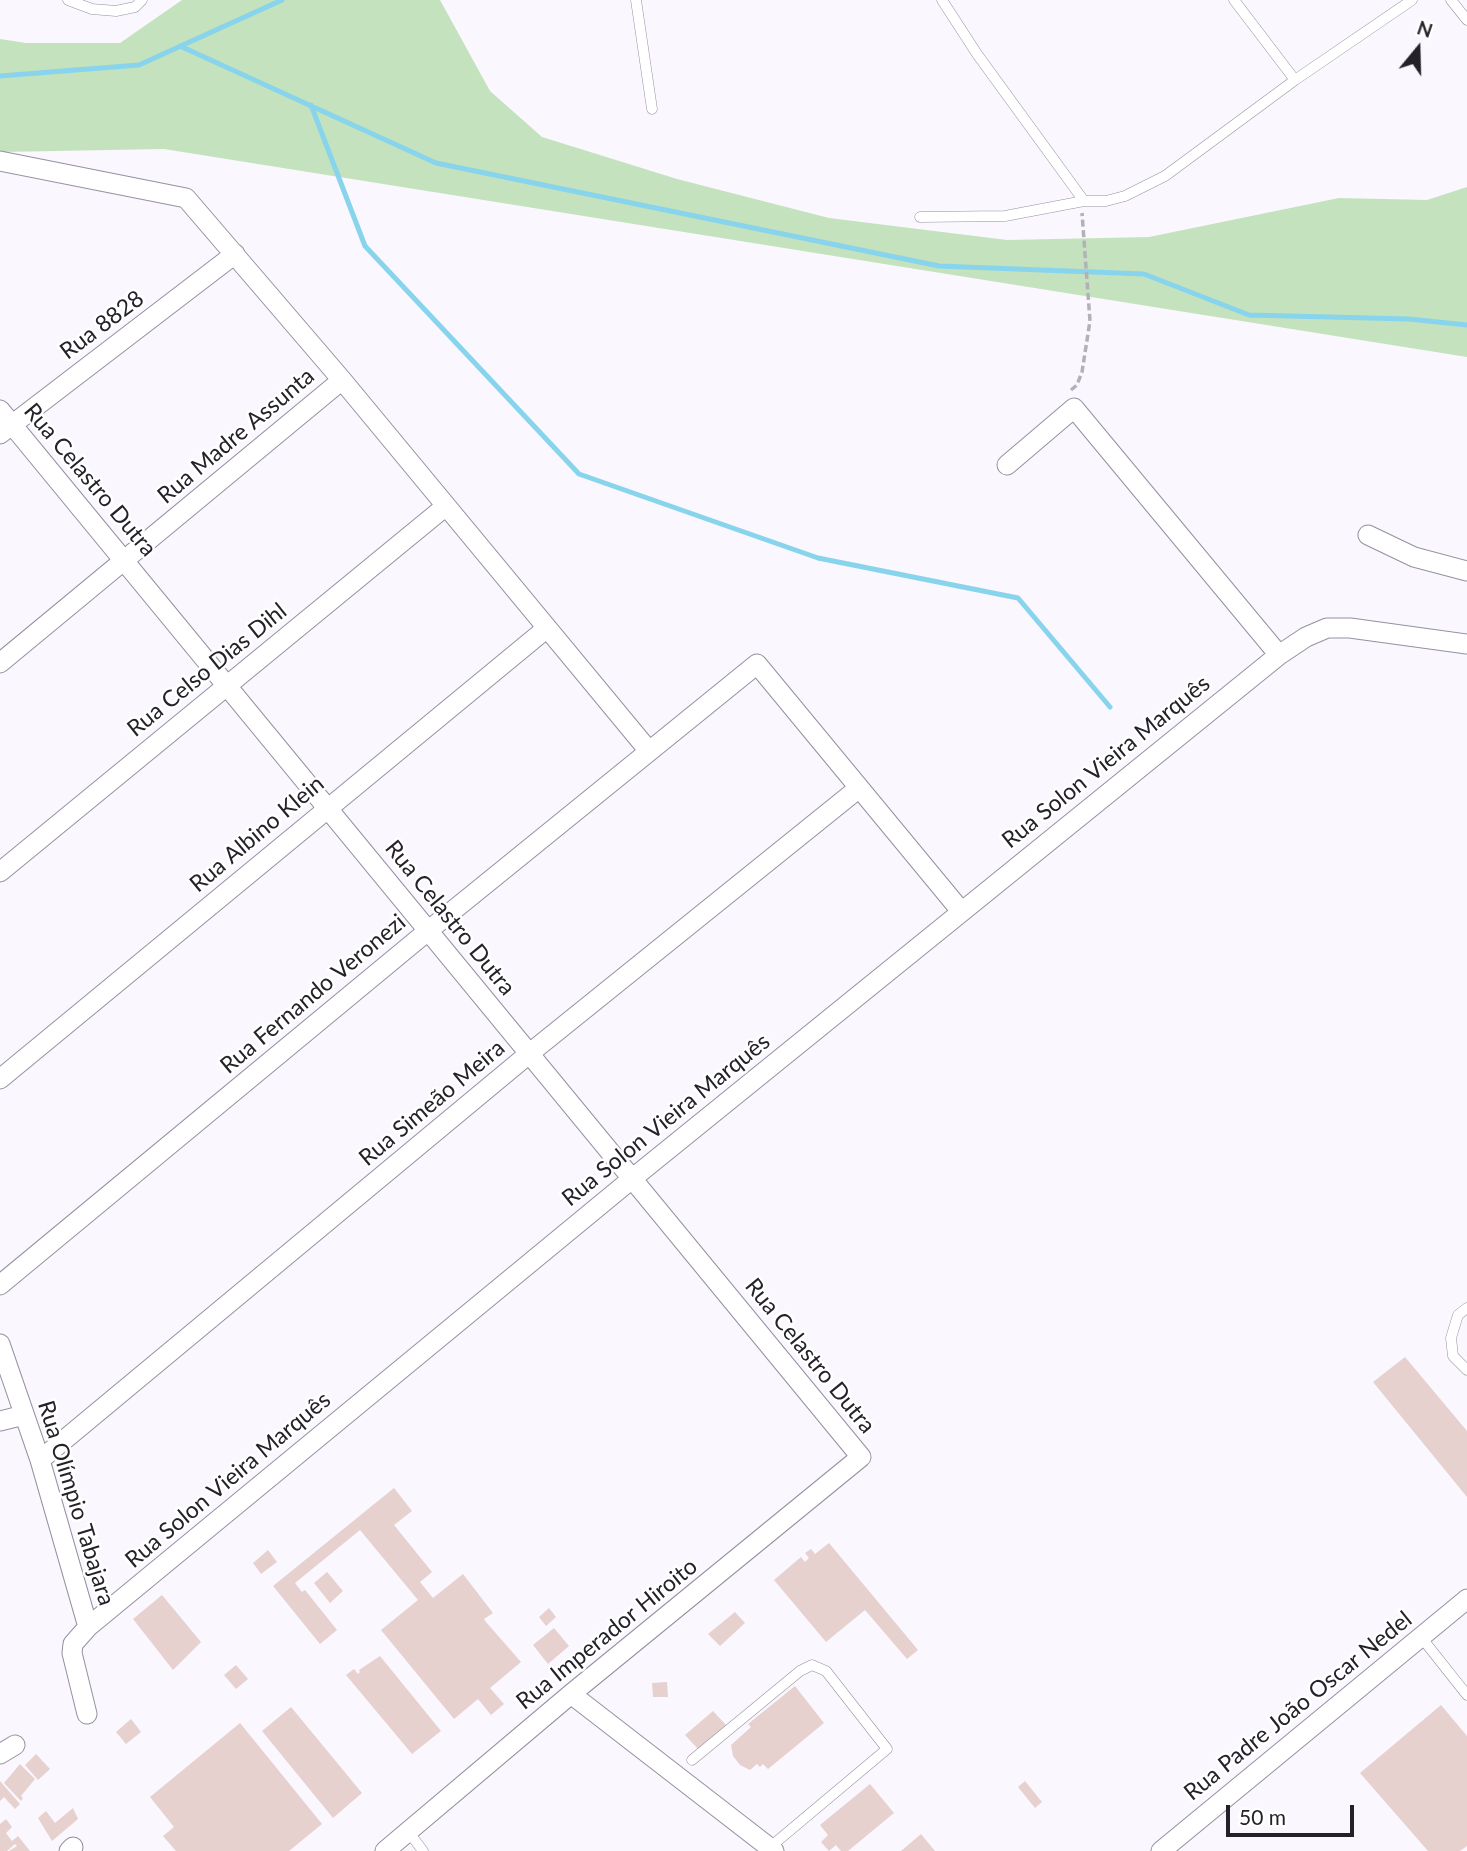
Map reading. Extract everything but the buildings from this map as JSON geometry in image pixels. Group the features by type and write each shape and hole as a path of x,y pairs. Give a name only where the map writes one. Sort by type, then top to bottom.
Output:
{"street":[{"path":"0,161 187,198 342,380 649,751"},
{"name":"Rua 8828","path":"4,423 234,254"},
{"name":"Rua Madre Assunta","path":"0,663 342,380"},
{"path":"1007,465 1074,408 1279,654"},
{"name":"Rua Celastro Dutra","path":"4,423 125,561 861,1457"},
{"name":"Rua Celso Dias Dihl","path":"0,872 446,506"},
{"path":"1368,535 1414,557 1467,571"},
{"name":"Rua Albino Klein","path":"0,1079 547,628"},
{"name":"Rua Solon Vieira Marquês","path":"88,1627 633,1178 1279,654 1327,628 1350,628 1467,644"},
{"name":"Rua Fernando Veronezi","path":"0,1285 757,663 859,788"},
{"path":"859,788 961,911"},
{"name":"Rua Simeão Meira","path":"40,1460 530,1053 859,788"},
{"name":"Rua Olímpio Tabajara","path":"0,1344 40,1460 88,1627 73,1644 72,1653 87,1714"},
{"path":"0,1421 24,1415"},
{"name":"Rua Imperador Hiroito","path":"385,1851 571,1694 861,1457"},
{"name":"Rua Padre João Oscar Nedel","path":"1161,1851 1467,1600"},
{"path":"571,1694 771,1849"}],"lane":[{"path":"68,0 92,9 116,12 135,7 142,0"},
{"path":"636,0 652,109"},
{"path":"942,0 977,54 1084,201"},
{"path":"1234,0 1296,80"},
{"path":"920,217 1005,216 1125,196 1165,176 1296,80 1412,0"},
{"path":"1451,0 1467,20"},
{"path":"1467,1308 1458,1315 1451,1338 1453,1356 1467,1370"},
{"path":"1421,1637 1467,1695"},
{"path":"692,1760 800,1671 812,1665 826,1671 887,1749 771,1849"},
{"path":"408,1831 423,1851"}],"path":[{"path":"1064,398 1077,385 1082,372 1090,321 1081,222 1084,201"}],"green space":[{"path":"182,0 440,0 490,91 542,137 677,179 829,218 1007,240 1149,237 1339,198 1427,200 1467,187 1467,357 164,149 0,152 0,39 26,43 120,43"}],"waterway":[{"path":"0,76 139,65 282,0"},
{"path":"180,46 436,163 939,266 1144,274 1249,315 1409,319 1467,325"},
{"path":"311,105 365,246 579,474 818,558 1018,598 1110,707"}]}
